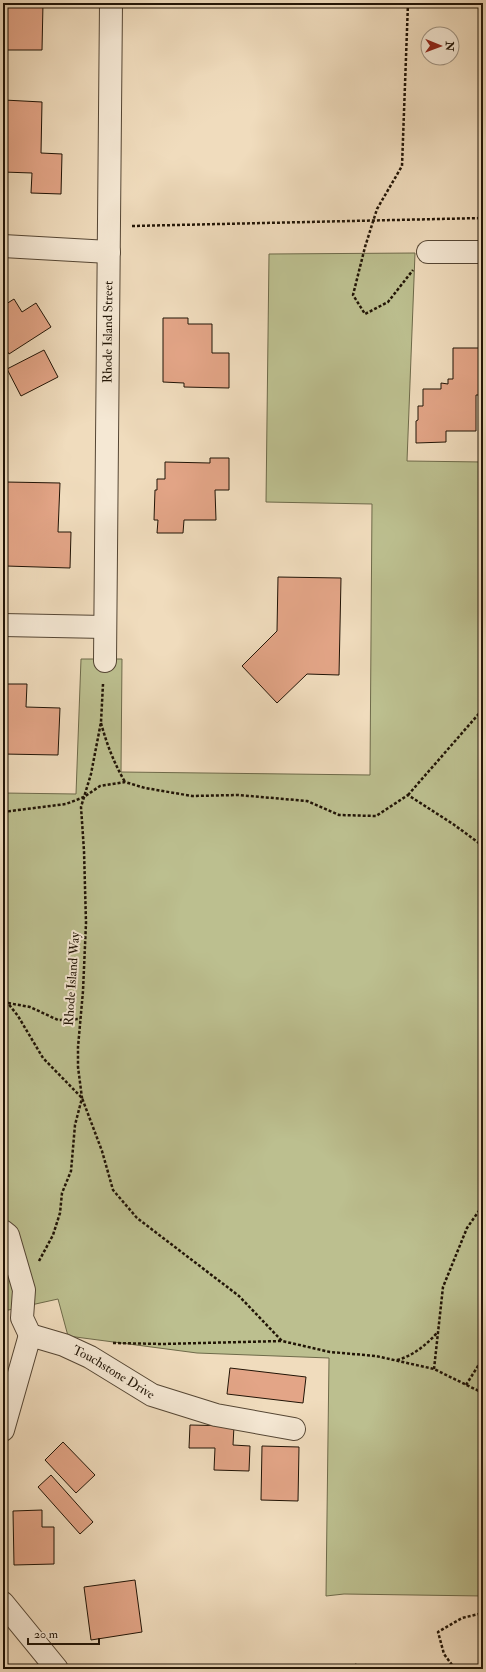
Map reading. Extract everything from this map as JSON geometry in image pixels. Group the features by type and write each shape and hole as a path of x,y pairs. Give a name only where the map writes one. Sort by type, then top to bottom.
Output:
{"street":[{"name":"Rhode Island Street","path":"104,661 111,3"},
{"path":"3,246 108,252"},
{"path":"428,252 483,252"},
{"path":"3,625 105,627"},
{"path":"3,1231 8,1235 24,1290 22,1318 30,1335 3,1430"},
{"name":"Touchstone Drive","path":"30,1335 64,1345 90,1357 152,1394 216,1415 294,1429"},
{"path":"3,1603 57,1669"}],"path":[{"path":"408,3 402,166 377,209 365,247 353,295 365,314 388,302 428,252"},
{"path":"109,226 483,218"},
{"name":"Rhode Island Way","path":"24,1290 53,1235 60,1213 62,1193 71,1171 75,1125 82,1098 78,1067 86,923 81,807 91,774 101,722 104,661"},
{"path":"3,812 66,804 84,797 100,786 125,782 145,788 192,796 238,795 307,801 338,814 376,816 408,795 483,709"},
{"path":"101,722 106,743 125,782"},
{"path":"408,795 453,824 483,846"},
{"path":"3,997 18,1016 43,1058 82,1098 102,1152 113,1190 138,1218 239,1296 282,1341"},
{"path":"8,1003 30,1007 58,1020 80,1019"},
{"path":"434,1369 443,1286 467,1228 483,1205"},
{"path":"395,1361 404,1358 426,1345 438,1333"},
{"path":"90,1357 107,1342 163,1344 282,1341 330,1352 376,1356 434,1369 483,1393"},
{"path":"466,1385 483,1358"},
{"path":"455,1669 444,1654 438,1632 462,1618 483,1613"}],"green space":[{"path":"415,253 407,461 483,462 483,1596 344,1594 326,1596 329,1358 197,1353 68,1336 58,1299 4,1311 5,1343 3,1344 3,793 76,794 81,659 122,659 121,772 370,775 372,504 266,502 269,254"}],"building":[{"path":"3,3 43,3 42,50 3,50"},
{"path":"4,100 42,102 41,153 62,154 61,194 31,193 32,173 3,172"},
{"path":"14,299 22,312 36,303 51,327 9,354 3,344 3,306"},
{"path":"163,318 188,318 188,324 212,324 212,353 229,353 229,388 184,387 184,383 163,382"},
{"path":"453,348 483,348 483,395 476,395 476,431 446,431 446,442 416,443 416,421 418,420 418,406 423,406 423,389 441,389 441,383 448,384 448,379 453,379"},
{"path":"44,350 58,377 21,396 7,369"},
{"path":"210,458 229,458 229,490 215,490 216,520 184,520 183,533 157,533 158,520 154,520 155,490 157,490 157,479 165,479 165,462 210,463"},
{"path":"6,482 60,483 58,532 71,532 70,568 6,566 7,547 3,547 3,502 6,502"},
{"path":"278,577 341,578 339,675 307,674 277,703 242,666 277,631"},
{"path":"3,684 27,684 26,707 60,708 58,755 3,754"},
{"path":"230,1368 306,1377 303,1403 227,1394"},
{"path":"190,1425 234,1426 233,1445 250,1446 249,1471 214,1470 215,1448 189,1448"},
{"path":"63,1442 95,1475 76,1493 45,1460"},
{"path":"262,1446 299,1447 298,1501 261,1500"},
{"path":"51,1475 93,1522 80,1534 38,1487"},
{"path":"42,1510 42,1527 54,1527 54,1564 14,1565 13,1511"},
{"path":"135,1580 142,1632 91,1640 84,1587"},
{"path":"355,1664 377,1669 354,1669"}]}
